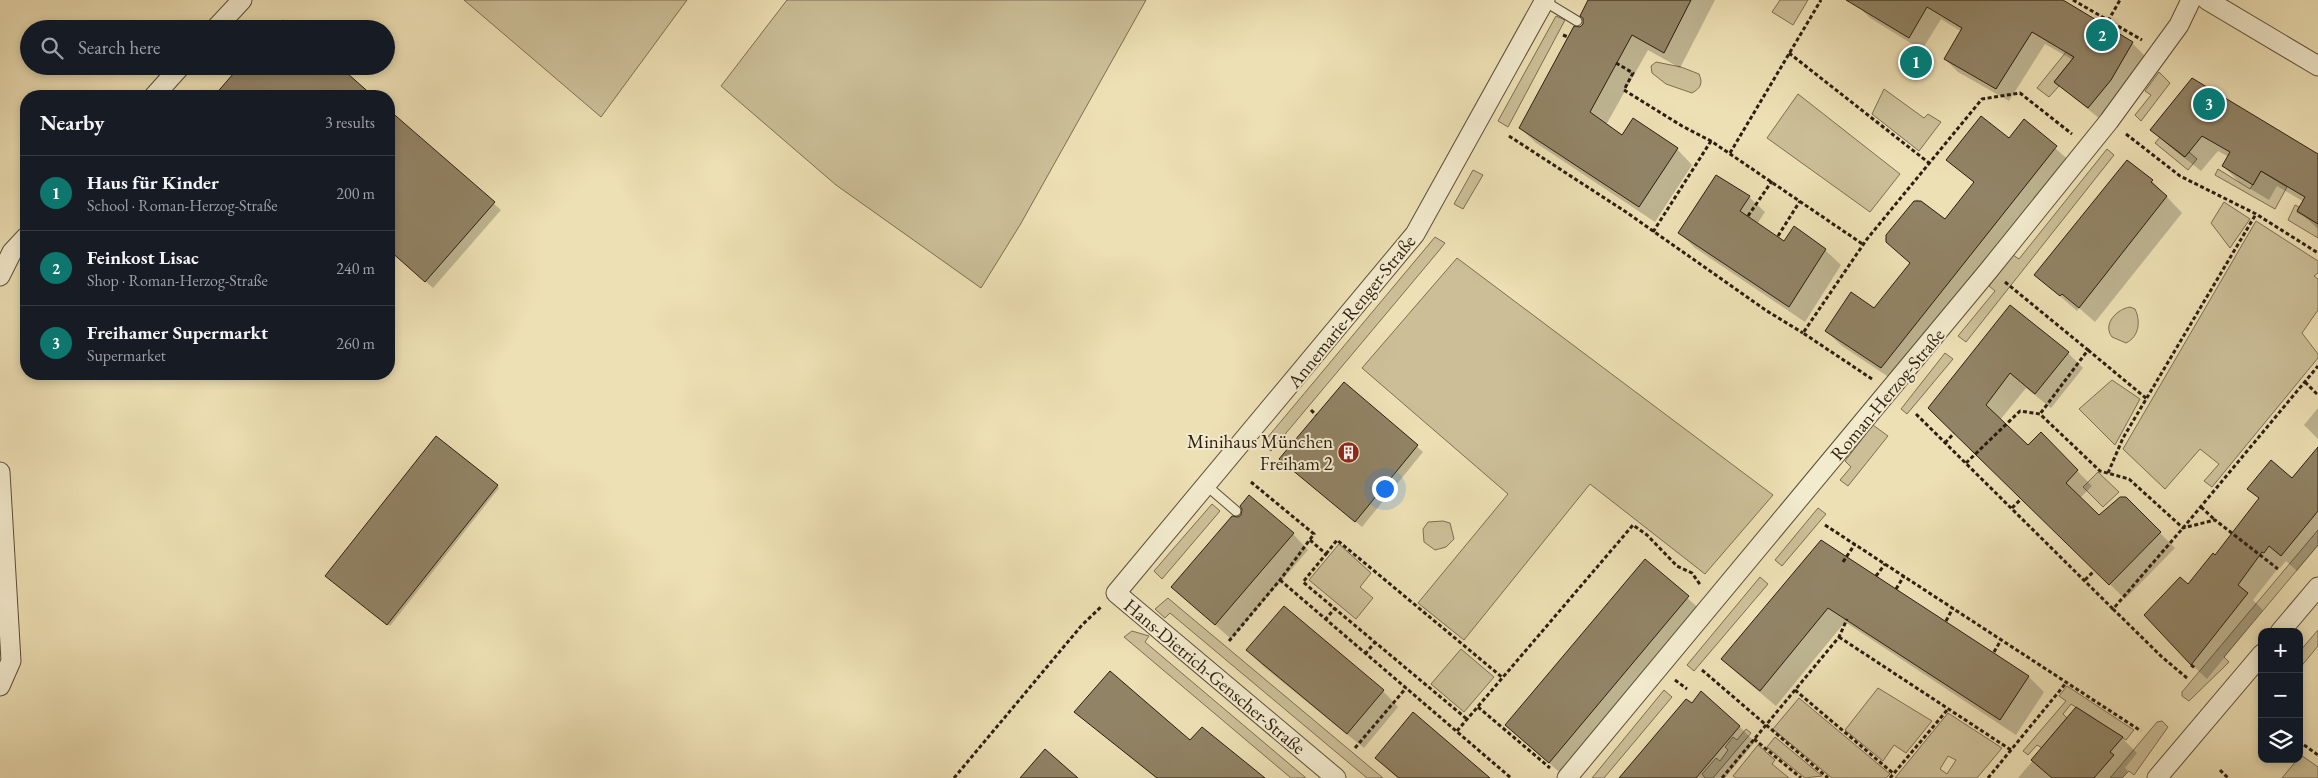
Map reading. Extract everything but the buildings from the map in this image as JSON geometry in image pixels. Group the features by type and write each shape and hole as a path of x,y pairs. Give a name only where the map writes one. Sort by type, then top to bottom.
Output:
{"street":[{"path":"223,20 242,0"},
{"name":"Annemarie-Renger-Straße","path":"1116,593 1415,234 1544,0"},
{"name":"Roman-Herzog-Straße","path":"1560,774 1989,270 2109,121 2179,25 2191,0"},
{"path":"2207,0 2318,66"},
{"path":"159,90 173,75"},
{"path":"0,276 12,252 20,243"},
{"path":"0,472 12,661 0,686"},
{"path":"2283,628 2318,587"},
{"name":"Hans-Dietrich-Genscher-Straße","path":"1116,593 1336,778"},
{"path":"2157,778 2258,659"}],"lane":[{"path":"1544,0 1577,21"},
{"path":"1207,486 1236,511"}],"path":[{"path":"1730,153 1750,123 1764,93 1821,0"},
{"path":"2073,0 2142,40"},
{"path":"2108,21 2120,0"},
{"path":"1563,35 1568,37"},
{"path":"1789,53 1929,164"},
{"path":"1616,64 1633,73 1624,90 1730,153 1864,245"},
{"path":"1803,333 1864,245 1982,99 2020,93 2089,146"},
{"path":"2109,121 2180,176 2256,214 2318,253"},
{"path":"1509,136 1767,311 1877,383"},
{"path":"1653,232 1711,141"},
{"path":"1748,216 1772,181"},
{"path":"1778,236 1800,201"},
{"path":"2108,473 2123,438 2256,214"},
{"path":"1989,270 2147,399"},
{"path":"2040,414 2088,350"},
{"path":"2113,609 2318,366"},
{"path":"2305,382 2318,395"},
{"path":"1311,410 1316,415"},
{"path":"1966,463 2020,411 2040,414 2100,471 2129,479 2183,528"},
{"path":"1916,414 2113,609 2186,678"},
{"path":"1945,443 1954,432"},
{"path":"1229,641 1280,580 1314,534 1251,482"},
{"path":"2012,508 2021,499"},
{"path":"2201,507 2278,569"},
{"path":"2183,528 2215,520"},
{"path":"1457,732 1633,525 1646,535 1677,566 1692,573 1703,589"},
{"path":"1825,525 2141,731"},
{"path":"1310,540 1326,554"},
{"path":"1468,720 1303,582 1337,540 1503,678"},
{"path":"1843,562 1855,544"},
{"path":"1876,576 1885,564"},
{"path":"2085,580 2094,571"},
{"path":"1896,589 1904,576"},
{"path":"1280,580 1511,778"},
{"path":"954,778 1082,625 1116,593"},
{"path":"1325,620 1335,608"},
{"path":"1946,620 1954,608"},
{"path":"1725,777 1766,724 1839,637 1847,619"},
{"path":"1839,637 2011,750"},
{"path":"1994,652 2001,640"},
{"path":"1366,654 1375,642"},
{"path":"2190,665 2195,668"},
{"path":"1702,670 1828,778"},
{"path":"1988,778 2066,683"},
{"path":"1355,748 1406,688"},
{"path":"1795,690 1894,774"},
{"path":"1478,707 1560,774"},
{"path":"1890,778 1948,709"},
{"path":"1754,739 1802,778"},
{"path":"2304,745 2318,755"},
{"path":"2220,770 2228,778"}],"shaded area":[{"path":"464,0 687,0 601,117"},
{"path":"787,0 1146,0 1020,225 981,288 836,185 721,86"},
{"path":"1780,0 1808,0 1793,25 1772,12"},
{"path":"1556,16 1565,20 1508,127 1498,121"},
{"path":"2066,52 2074,57 2054,82 2059,86 2049,97 2037,88"},
{"path":"1656,62 1681,67 1699,74 1701,83 1699,87 1692,93 1666,84 1652,73 1651,66"},
{"path":"2159,72 2170,83 2141,121 2135,115 2151,95 2145,91"},
{"path":"1884,89 1924,118 1928,114 1941,122 1919,151 1872,114"},
{"path":"1798,94 1900,174 1870,212 1767,138"},
{"path":"2160,137 2184,157 2189,152 2197,159 2188,170 2155,143"},
{"path":"2107,149 2114,155 1966,342 1958,336 1995,291 1989,286 2013,255 2019,259"},
{"path":"2218,169 2250,189 2261,171 2287,187 2275,209 2215,175"},
{"path":"1473,170 1483,175 1463,209 1454,204"},
{"path":"2224,202 2250,219 2230,248 2211,223"},
{"path":"2295,205 2299,207 2297,212 2318,224 2318,238 2288,220"},
{"path":"2256,221 2318,261 2318,273 2314,276 2318,279 2318,310 2302,333 2318,354 2318,358 2212,487 2204,481 2219,464 2200,449 2165,489 2123,449"},
{"path":"1435,237 1445,243 1437,253 1271,451 1262,444"},
{"path":"1457,258 1773,495 1705,574 1590,484 1464,640 1418,603 1508,494 1362,368"},
{"path":"2130,307 2135,309 2137,314 2138,328 2134,337 2126,343 2112,337 2109,327 2112,318 2116,314"},
{"path":"1945,353 1953,359 1907,414 1901,409"},
{"path":"2112,380 2140,399 2115,445 2079,409"},
{"path":"1873,425 1888,436 1848,486 1840,480 1851,467 1845,461"},
{"path":"2098,472 2119,492 2103,507 2083,487"},
{"path":"1212,504 1220,511 1162,579 1154,571"},
{"path":"1818,508 1826,514 1782,566 1775,560"},
{"path":"1443,521 1450,523 1454,539 1446,547 1435,550 1424,542 1423,529 1428,522"},
{"path":"2318,530 2318,545 2224,657 2229,662 2189,701 2182,696 2182,692"},
{"path":"1339,544 1371,573 1360,587 1373,598 1356,619 1309,580"},
{"path":"1760,577 1768,584 1694,671 1687,665"},
{"path":"1168,598 1383,778 1367,778 1170,613 1165,618 1155,609"},
{"path":"2318,630 2318,646 2303,664 2303,647"},
{"path":"1132,631 1149,636 1145,642 1306,778 1291,778 1124,637"},
{"path":"1461,649 1494,677 1464,712 1431,684"},
{"path":"2067,686 2134,730 2126,740 2071,704 2063,714 2067,718 2042,748 2037,745 2028,755 2023,751 2066,701 2059,696"},
{"path":"1878,688 1932,721 1906,753 1894,745 1883,761 1845,730"},
{"path":"1664,690 1672,697 1604,778 1592,778"},
{"path":"1799,698 1890,774 1886,778 1832,778 1773,729"},
{"path":"1948,713 2002,748 1977,778 1895,778","holes":["1948,756 1956,760 1947,774 1940,769"]},
{"path":"2162,721 2168,727 2134,775 2129,771 2122,778 2110,778 2157,722"},
{"path":"1746,729 1751,733 1713,778 1705,778 1702,774 1716,758 1720,761 1728,750 1725,747 1733,737 1737,740"},
{"path":"1775,737 1822,776 1805,778 1767,747"},
{"path":"1758,745 1775,760 1772,764 1789,778 1736,778 1733,776"},
{"path":"2303,756 2318,767 2318,778 2282,778 2294,763 2303,763"}],"place":[{"name":"Feinkost Lisac","path":"2102,35"},
{"name":"Haus für Kinder","path":"1916,62"},
{"name":"Freihamer Supermarkt","path":"2209,104"},
{"name":"Minihaus München Freiham 2","path":"1349,452"}]}
